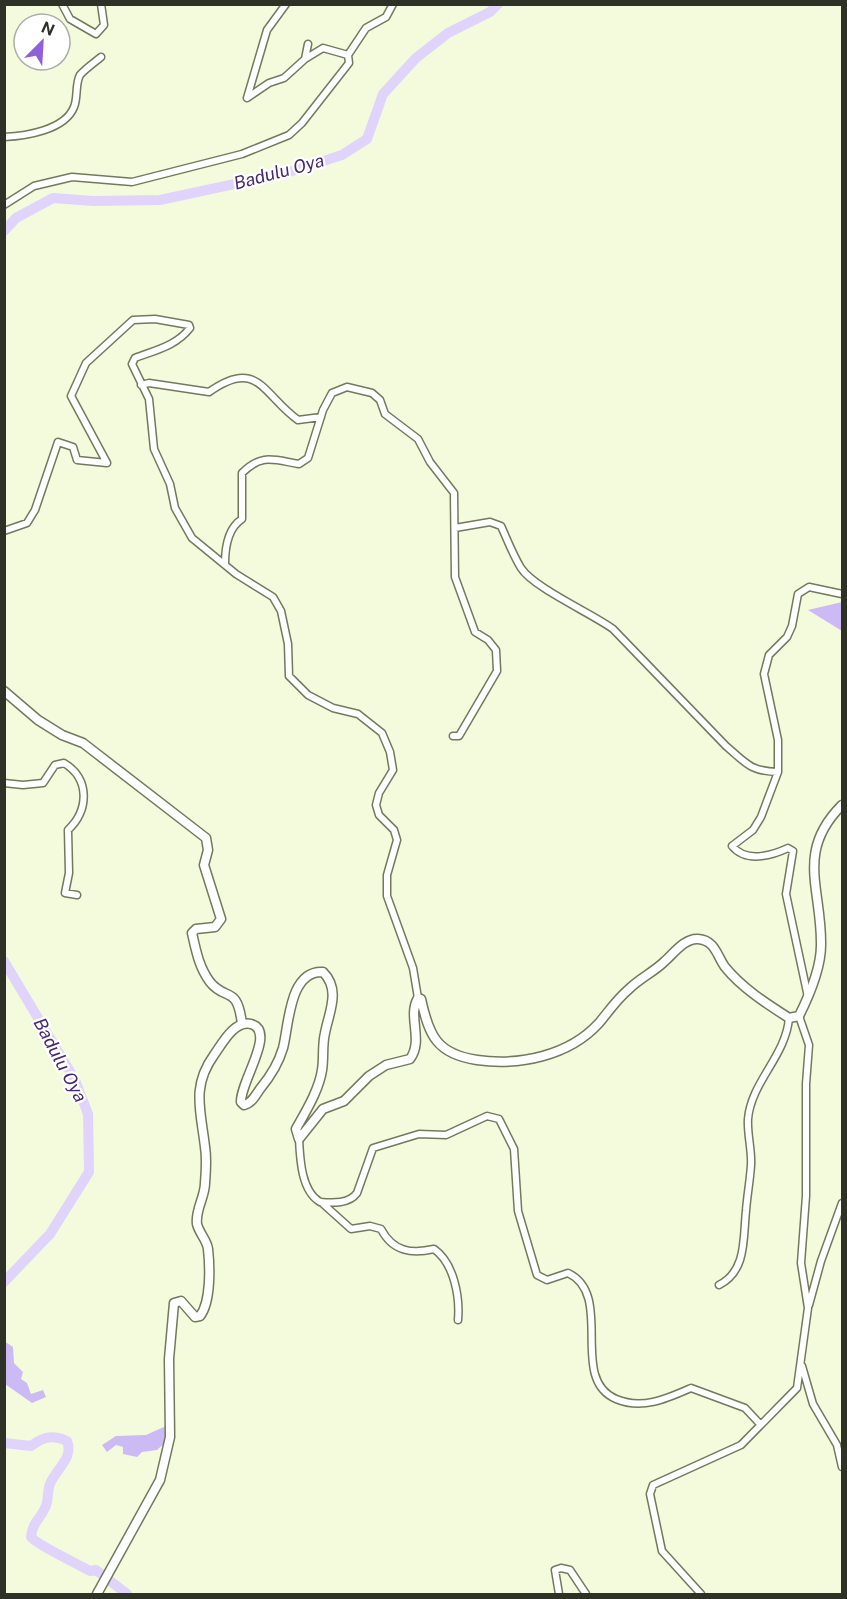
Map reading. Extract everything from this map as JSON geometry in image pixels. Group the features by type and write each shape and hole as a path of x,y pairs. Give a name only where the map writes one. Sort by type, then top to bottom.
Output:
{"street":[{"path":"62,4 70,19 96,34 104,25 101,4"},
{"path":"286,4 267,30 247,98 269,83 284,78 305,59 323,48 348,55"},
{"path":"4,205 34,186 72,177 132,182 242,154 289,135 340,76 349,63 348,55 366,28 386,17 393,4"},
{"path":"305,59 308,44"},
{"path":"4,136 18,136 53,126 68,117 75,106 80,76 101,57"},
{"path":"72,85 78,90"},
{"path":"4,531 27,523 35,510 58,442 73,447 77,460 107,463 71,396 77,376 86,363 133,320 155,319 189,325 190,328 183,338 170,346 135,358 132,364 149,399 154,449 170,484 175,508 192,538 236,574 273,597 281,611 288,644 289,676 297,686 333,708 358,714 382,733 390,752 393,770 379,793 376,805 379,815 394,830 397,840 387,875 387,896 413,968 418,998 413,1005 417,1046 410,1059 386,1065 369,1076 344,1101 323,1109 299,1139"},
{"path":"141,385 149,383 209,392 224,381 242,376 268,388 280,407 298,420 321,417"},
{"path":"225,564 225,551 234,525 242,519 242,473 252,463 266,459 299,465 308,458 321,417 332,393 347,387 372,393 380,400 385,414 418,439 430,462 454,493 455,577 475,632 488,640 496,650 497,671 459,736 453,736"},
{"path":"455,528 490,522 501,526 522,570 565,602 593,615 613,629 726,746 746,763 758,771 778,772"},
{"path":"808,997 786,894 793,851 788,848 774,854 749,857 737,852 732,846 753,830 761,817 778,772 778,740 764,674 769,655 788,637 798,594 809,587 843,594"},
{"path":"4,691 38,720 62,735 83,743 206,838 208,850 204,865 221,919 215,927 196,929 192,933 200,966 212,985 233,996 240,1008 242,1024"},
{"path":"4,783 22,785 43,783 55,765 64,763 74,769 83,783 84,805 76,822 68,830 69,873 65,893 77,895"},
{"path":"808,1308 801,1263 806,1196 806,1084 809,1045 799,1016 808,997 821,948 820,918 813,883 816,849 826,823 843,805"},
{"path":"418,998 422,999 428,1027 435,1040 449,1053 457,1057 488,1062 526,1060 575,1042 598,1024 632,986 653,973 686,942 697,939 709,942 734,977 789,1018 799,1016"},
{"path":"98,1591 160,1480 170,1437 169,1359 174,1303 181,1301 195,1317 200,1316 206,1308 208,1247 197,1224 205,1188 206,1167 199,1084 211,1059 231,1031 242,1024 257,1027 261,1036 260,1050 240,1093 241,1102 244,1105 250,1104 266,1082 282,1050 291,1008 301,982 316,972 323,972 328,977 333,1000 324,1035 322,1071 316,1089 296,1129 299,1139 300,1167 311,1192 351,1229 370,1226 381,1229 385,1238 399,1249 416,1253 434,1248 440,1253 457,1290 458,1320"},
{"path":"719,1285 737,1269 743,1251 751,1165 748,1121 751,1101 777,1057 788,1030 789,1018"},
{"path":"320,1202 336,1203 353,1198 373,1148 419,1134 446,1135 474,1120 487,1116 499,1119 514,1149 518,1211 537,1275 547,1280 568,1273 575,1276 582,1288 591,1310 593,1370 596,1382 603,1394 640,1405 665,1400 691,1388 745,1408 760,1425"},
{"path":"701,1594 662,1551 650,1494 653,1485 741,1445 797,1388 802,1365 808,1308 821,1261 843,1203"},
{"path":"802,1365 813,1404 837,1445 838,1458 843,1467"},
{"path":"559,1594 555,1570 561,1568 570,1570 586,1594"}],"shaded area":[{"path":"842,602 842,631 808,610"},
{"path":"4,1341 13,1347 14,1363 23,1372 21,1379 27,1383 31,1394 43,1390 46,1397 32,1403 5,1384"},
{"path":"166,1426 167,1441 157,1450 142,1452 137,1457 123,1454 123,1447 116,1445 107,1452 102,1445 116,1436 146,1435"}],"waterway":[{"name":"Badulu Oya","path":"4,231 16,218 53,198 93,201 160,200 286,173 342,155 367,139 383,94 416,58 448,33 490,12 498,4"},
{"name":"Badulu Oya","path":"4,961 75,1080 88,1114 89,1172 50,1234 4,1282"},
{"path":"4,1443 31,1446 44,1438 53,1437 67,1441 68,1453 50,1484 46,1505 35,1524 31,1537 90,1571 96,1570 127,1594"}]}
